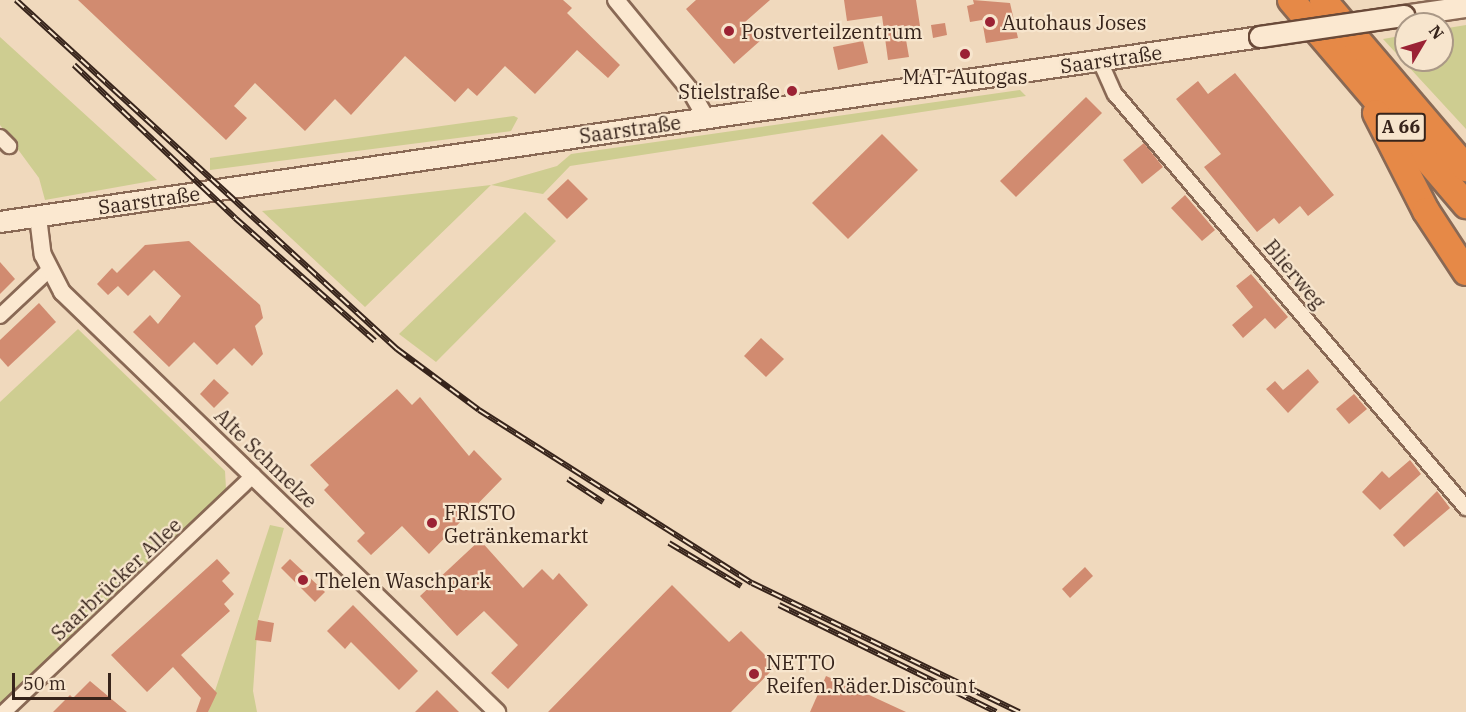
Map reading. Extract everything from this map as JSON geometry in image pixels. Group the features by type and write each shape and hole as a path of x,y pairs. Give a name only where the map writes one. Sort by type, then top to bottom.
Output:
{"highway":[{"name":"A 66","path":"1291,0 1466,205"},
{"name":"A 66","path":"1323,0 1393,79 1466,168"},
{"path":"1336,50 1377,114 1426,211 1466,272"},
{"path":"1393,79 1466,144"}],"main road":[{"name":"Saarstraße","path":"0,222 1466,7"}],"street":[{"path":"616,0 690,90 706,117"},
{"name":"Blierweg","path":"1100,61 1114,94 1466,508"},
{"name":"Alte Schmelze","path":"38,217 49,270 79,309 254,475 497,712"},
{"path":"0,316 49,270"},
{"name":"Saarbrücker Allee","path":"4,712 254,475"}],"shaded area":[{"path":"1466,25 1466,129 1413,72 1454,72 1454,27"},
{"path":"0,37 157,180 45,200 39,178 0,125"},
{"path":"1394,37 1394,51 1383,39"},
{"path":"1020,90 1026,96 570,166 543,194 491,185 557,166 571,154"},
{"path":"514,116 518,118 511,131 210,170 210,158"},
{"path":"491,185 365,307 262,211"},
{"path":"525,212 556,241 436,362 399,334"},
{"path":"78,329 225,471 226,489 0,710 0,402"},
{"path":"270,525 284,528 258,620 253,691 257,712 208,712"}],"building":[{"path":"78,0 563,0 572,8 567,13 620,65 608,78 577,50 535,94 505,66 477,96 468,88 455,102 405,56 351,115 335,99 305,131 255,83 234,106 247,118 226,140"},
{"name":"Postverteilzentrum","path":"696,0 770,0 745,22 761,40 734,64 686,9"},
{"path":"844,0 916,0 920,26 904,28 909,57 888,60 882,16 847,21"},
{"path":"973,0 1010,3 1018,38 986,43 982,20 970,22 967,6 974,4"},
{"path":"945,23 947,35 933,38 931,25"},
{"path":"863,41 868,63 838,70 833,47"},
{"path":"1235,73 1334,195 1308,216 1300,206 1279,224 1274,218 1257,232 1204,167 1221,154 1176,99 1198,81 1208,94"},
{"path":"1086,97 1102,113 1016,197 1000,181"},
{"path":"882,134 918,170 848,239 812,203"},
{"path":"1144,143 1163,167 1142,184 1123,160"},
{"path":"568,179 588,199 567,219 547,199"},
{"path":"1185,195 1215,230 1202,241 1171,208"},
{"path":"189,241 260,305 263,318 255,326 263,354 252,366 234,348 217,365 194,342 169,367 133,332 150,315 158,324 181,296 154,270 128,296 118,286 108,295 97,284 112,268 117,273 145,245"},
{"path":"0,262 15,279 0,294"},
{"path":"1251,274 1288,317 1275,329 1265,318 1243,338 1232,325 1253,307 1236,286"},
{"path":"39,303 56,322 8,367 0,358 0,340"},
{"path":"761,338 784,359 766,377 744,356"},
{"path":"1308,369 1319,382 1288,413 1266,389 1275,381 1283,390"},
{"path":"214,379 229,393 214,408 200,394"},
{"path":"397,389 412,405 420,397 469,456 474,450 502,479 429,554 402,526 371,555 357,541 365,533 324,490 329,485 310,465"},
{"path":"1354,394 1367,409 1349,424 1336,409"},
{"path":"1410,460 1421,474 1380,510 1362,492 1382,471 1389,478"},
{"path":"1437,491 1450,508 1404,547 1393,535"},
{"path":"480,540 523,588 542,569 553,580 559,573 588,605 508,689 491,673 518,645 484,611 457,636 420,596"},
{"path":"217,559 230,573 222,581 234,594 224,604 230,611 181,655 217,693 208,712 196,712 201,698 173,667 147,692 111,655"},
{"name":"Thelen Waschpark","path":"290,559 325,592 315,602 281,568"},
{"path":"1085,567 1093,576 1070,598 1062,589"},
{"path":"672,585 729,642 741,631 776,666 731,712 548,712"},
{"path":"353,605 418,671 399,690 351,642 345,649 327,631"},
{"path":"258,620 274,623 271,642 255,640"},
{"path":"826,676 854,688 906,712 810,712"},
{"path":"90,681 127,712 53,712 70,695 73,698"},
{"path":"437,690 459,712 415,712"}],"railway":[{"path":"16,0 397,349 479,410 752,583 1019,712"},
{"path":"74,65 235,218 375,341"},
{"path":"568,479 603,502"},
{"path":"669,543 741,586"},
{"path":"779,605 996,712"}],"place":[{"name":"Autohaus Joses","path":"990,22"},
{"name":"Postverteilzentrum","path":"729,31"},
{"name":"MAT-Autogas","path":"965,54"},
{"name":"Stielstraße","path":"792,91"},
{"name":"FRISTO Getränkemarkt","path":"432,523"},
{"name":"Thelen Waschpark","path":"303,580"},
{"name":"NETTO Reifen.Räder.Discount","path":"754,674"}]}
